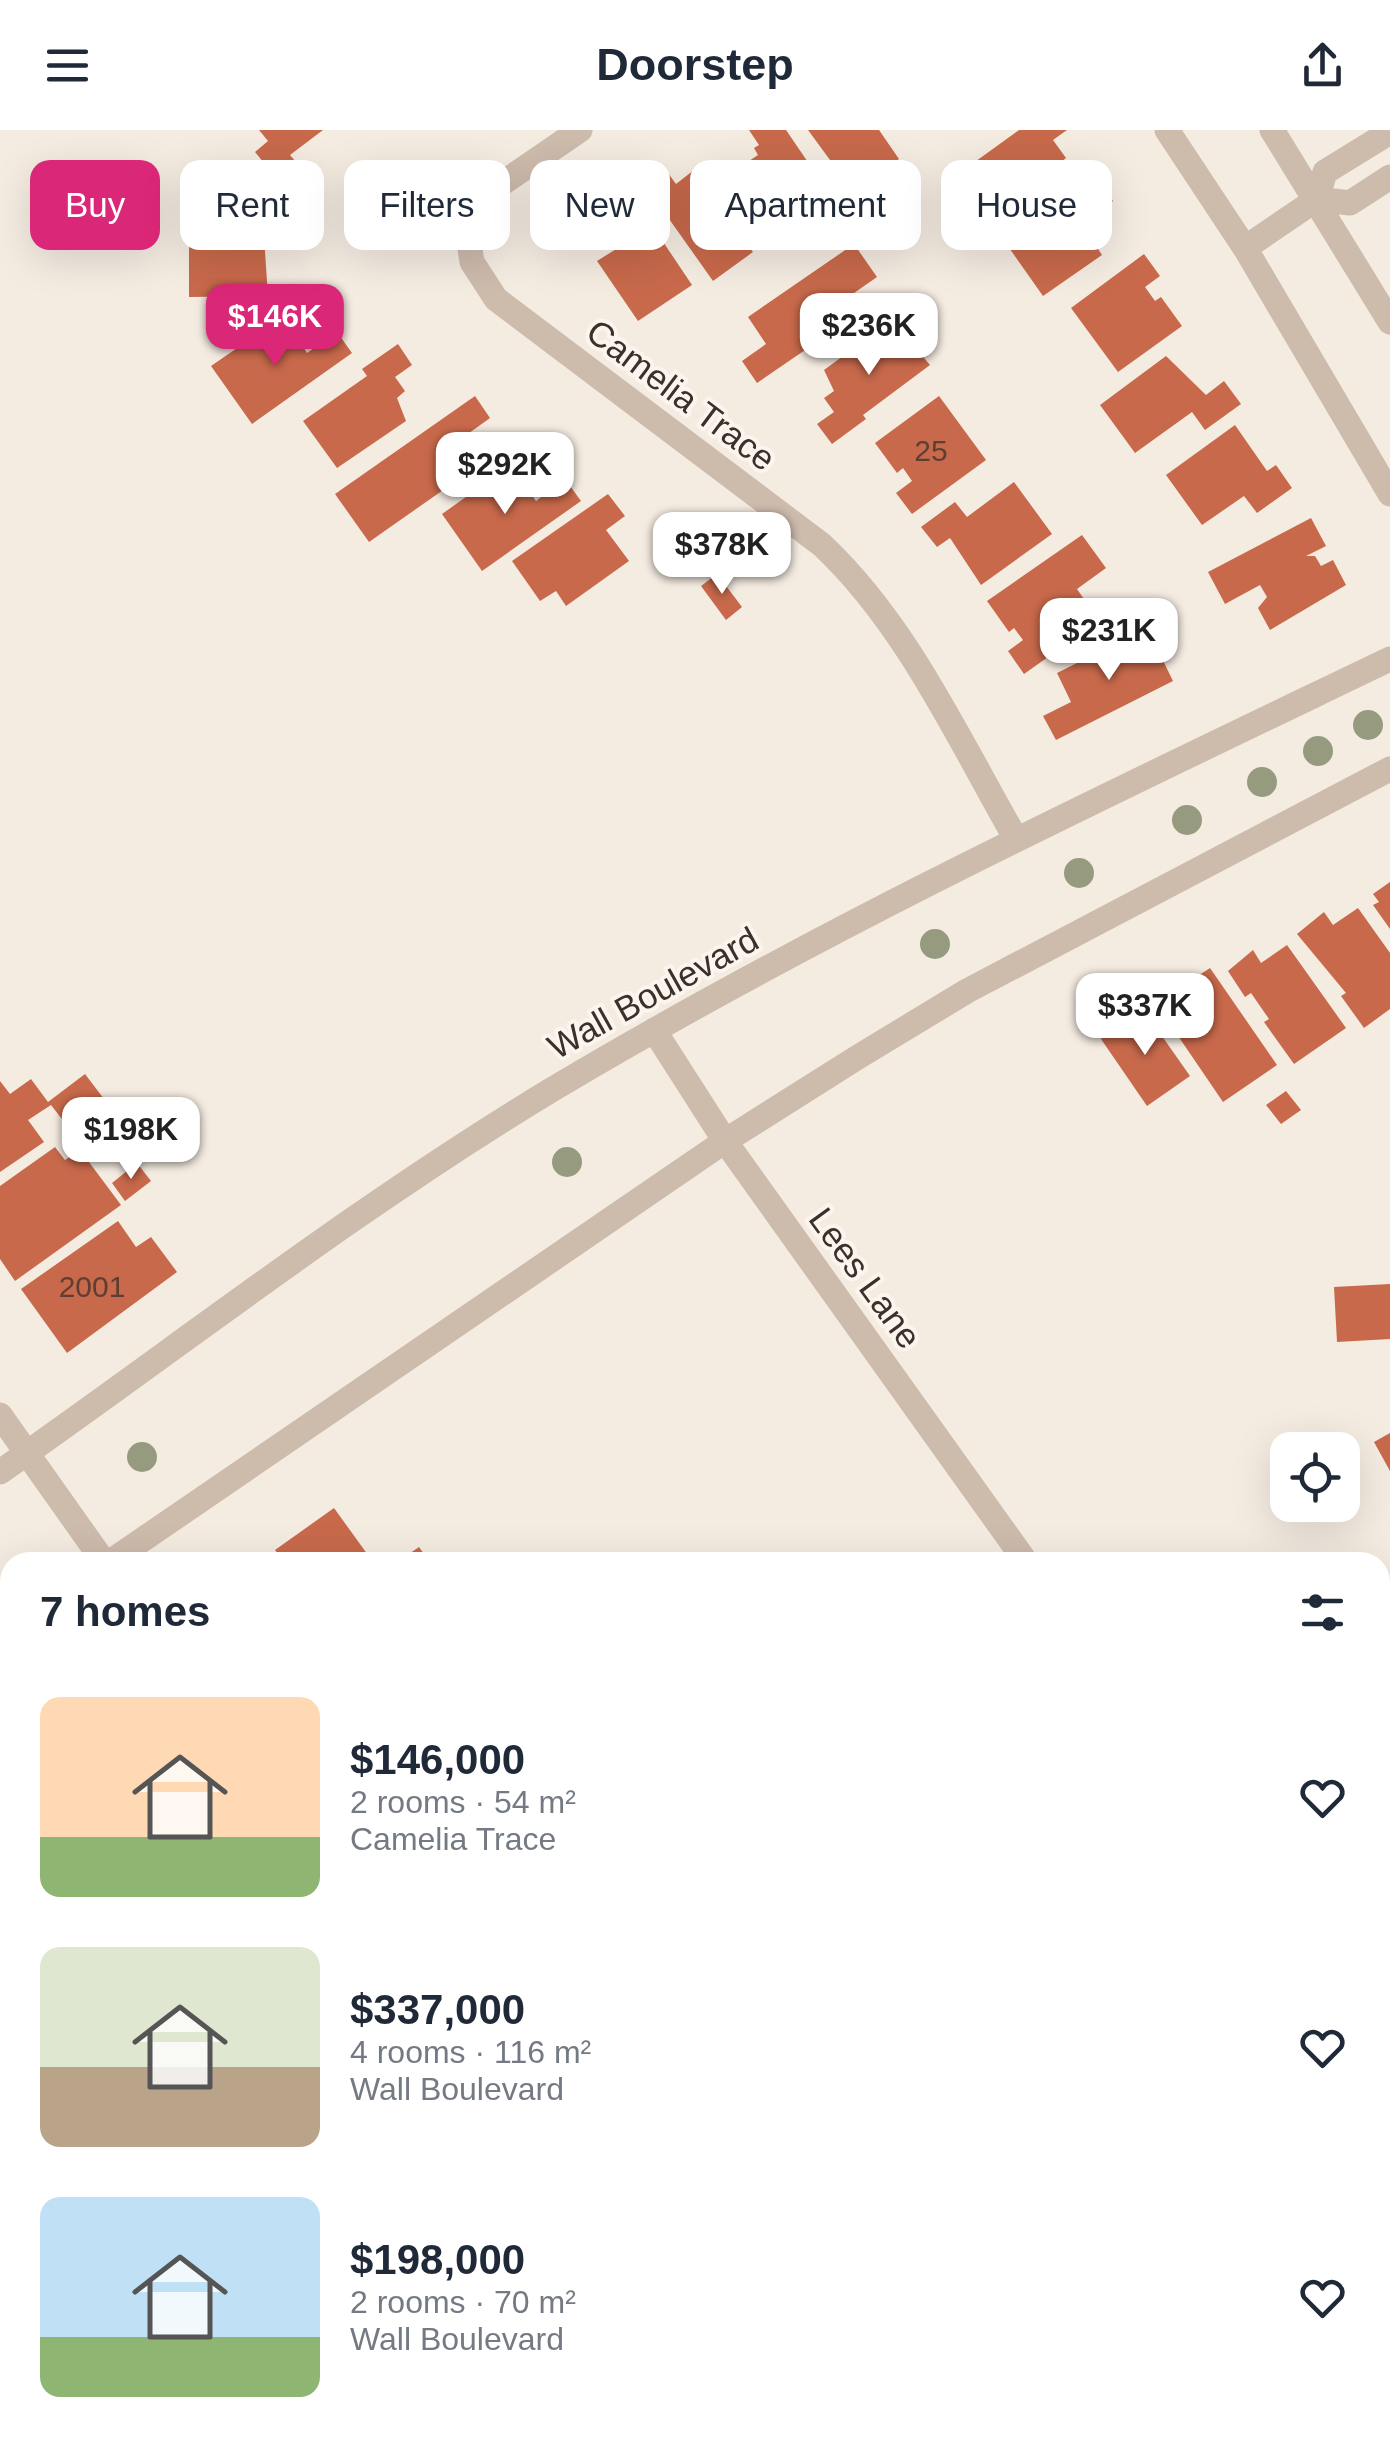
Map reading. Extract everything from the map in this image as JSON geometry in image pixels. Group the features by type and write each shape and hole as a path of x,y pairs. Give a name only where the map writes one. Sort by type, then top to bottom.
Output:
{"street":[{"name":"Camelia Trace","path":"580,130 481,198 468,234 472,262 496,299 822,545 860,581 897,633 1016,839"},
{"path":"1167,130 1245,248 1390,494"},
{"path":"1272,130 1318,199 1390,322"},
{"path":"1318,199 1325,172 1390,132"},
{"path":"1245,248 1318,199 1350,203 1390,177"},
{"name":"Wall Boulevard","path":"0,1472 319,1240 450,1153 654,1030 1016,839 1390,659"},
{"path":"122,1552 725,1141 966,991 1390,769"},
{"name":"Lees Lane","path":"654,1030 725,1141 1019,1552"},
{"path":"0,1415 100,1552"}],"building":[{"path":"259,130 323,130 290,155 294,160 262,160 255,152 268,141"},
{"path":"749,130 786,130 806,160 750,160 758,155 754,148 759,145"},
{"path":"808,130 879,130 899,159 898,160 830,160"},
{"path":"1019,130 1067,130 1053,140 1066,158 1064,160 978,160"},
{"path":"690,173 690,249 670,220 670,176 676,184"},
{"path":"189,250 265,250 268,296 189,297"},
{"path":"615,250 669,250 692,285 638,321 597,261"},
{"path":"691,250 752,250 753,252 713,281"},
{"path":"845,250 858,250 877,277 854,293 865,309 757,383 742,361 766,344 748,317"},
{"path":"1011,250 1099,250 1102,255 1043,296"},
{"path":"1144,254 1160,276 1145,287 1155,301 1161,297 1182,326 1118,372 1071,308"},
{"path":"892,320 930,365 863,415 866,419 832,444 817,424 834,412 824,398 834,391 824,370"},
{"path":"275,322 294,347 300,342 307,353 337,332 352,353 252,424 211,366"},
{"path":"398,344 412,365 395,377 405,391 397,398 406,421 337,468 303,421 367,376 362,369"},
{"path":"1166,356 1206,395 1224,381 1241,404 1205,430 1192,412 1135,453 1100,405"},
{"path":"475,396 490,418 465,436 483,462 369,542 335,494"},
{"path":"939,396 986,460 912,514 896,493 912,481 903,468 897,473 875,443"},
{"path":"1235,425 1267,471 1276,465 1292,488 1257,513 1244,496 1202,525 1166,475"},
{"path":"504,470 522,495 528,490 536,501 565,479 581,501 482,571 442,514"},
{"path":"1014,482 1052,534 981,585 950,538 937,547 921,527 955,502 967,517"},
{"path":"608,494 625,516 606,530 629,561 566,606 556,591 540,601 512,561"},
{"path":"1311,518 1326,546 1306,556 1315,556 1321,566 1333,560 1346,585 1270,630 1258,608 1267,597 1260,585 1225,604 1208,572"},
{"path":"1082,535 1106,568 1077,589 1099,621 1024,674 1008,651 1023,640 1014,628 1009,632 987,601"},
{"path":"717,574 742,607 726,620 701,586"},
{"path":"1147,628 1173,681 1056,740 1043,716 1071,702 1057,673"},
{"path":"1390,882 1390,929 1373,905 1379,902 1373,894"},
{"path":"1358,908 1390,953 1390,1009 1364,1028 1341,996 1346,993 1297,934 1324,912 1333,925"},
{"path":"1287,945 1346,1028 1294,1064 1264,1022 1269,1019 1251,993 1245,997 1228,971 1253,950 1261,963"},
{"path":"1210,968 1277,1065 1223,1102 1174,1030 1180,1027 1168,1011 1188,998 1181,987"},
{"path":"1143,1009 1190,1076 1147,1106 1101,1039"},
{"path":"85,1074 104,1099 68,1127 51,1105 28,1120 44,1142 0,1172 0,1081 10,1094 31,1079 48,1102"},
{"path":"1286,1091 1301,1110 1281,1124 1266,1105"},
{"path":"55,1147 65,1160 80,1150 121,1205 15,1281 0,1259 0,1186"},
{"path":"137,1163 151,1181 125,1201 112,1183"},
{"path":"118,1221 136,1247 151,1237 177,1272 67,1353 21,1289"},
{"path":"1390,1284 1390,1339 1337,1342 1334,1287"},
{"path":"1390,1433 1390,1471 1374,1442"},
{"path":"334,1508 366,1552 276,1552"}]}
